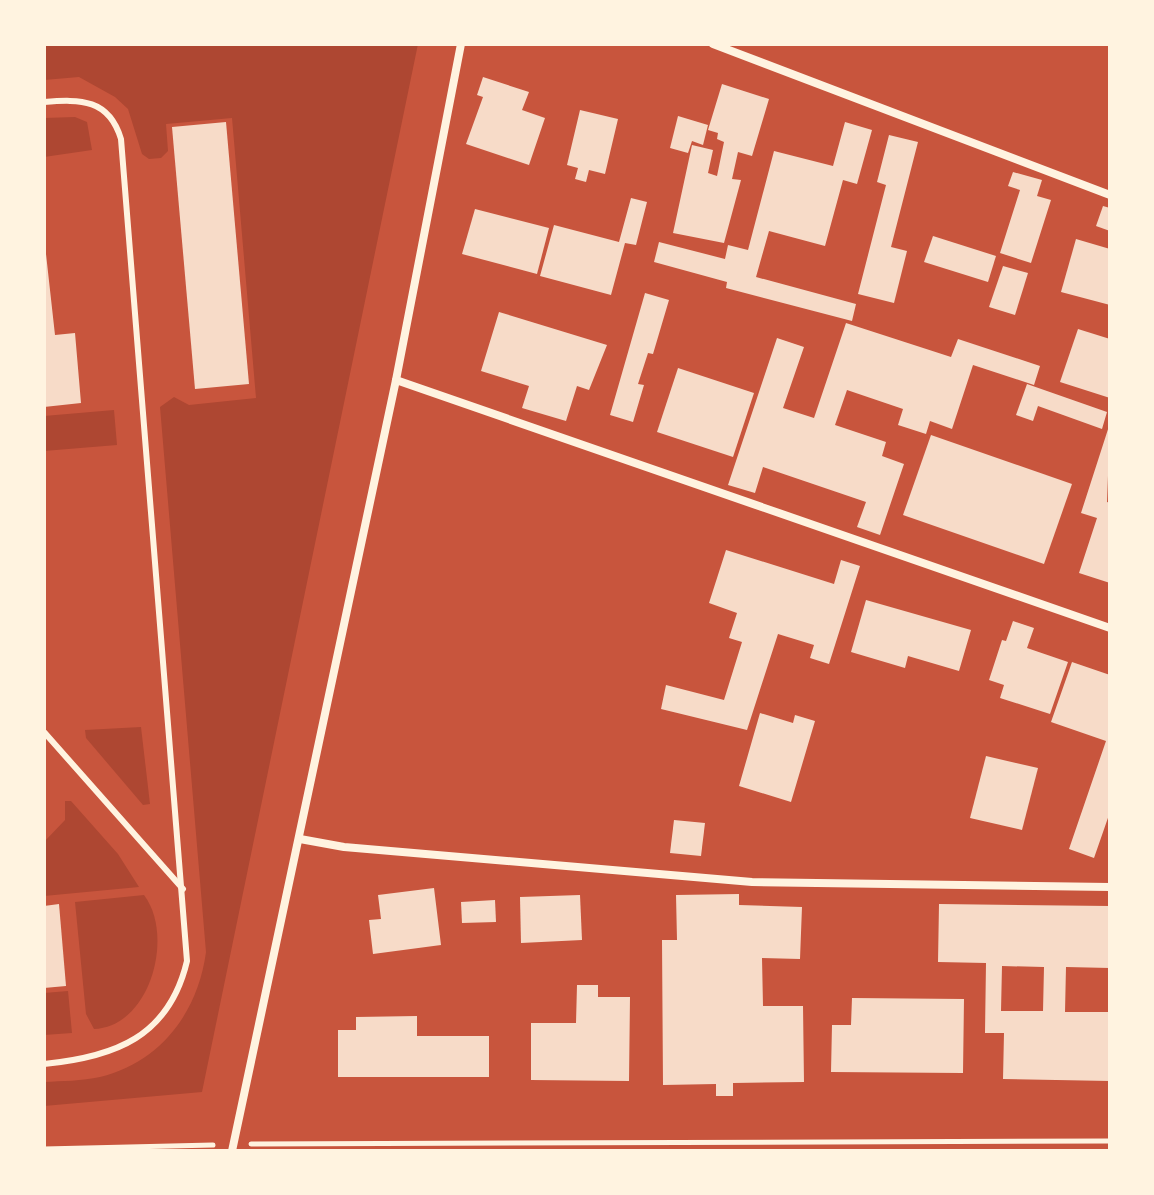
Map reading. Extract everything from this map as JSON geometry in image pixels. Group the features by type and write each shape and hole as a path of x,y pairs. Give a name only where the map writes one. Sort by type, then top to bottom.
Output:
{"street":[{"path":"232,1148 396,380 461,44"},
{"path":"713,44 1110,195"},
{"path":"396,380 1110,628"},
{"path":"300,839 344,847 752,882 1110,887"}],"lane":[{"path":"44,102 80,99 99,108 115,120 121,139 187,961 171,1004 153,1027 125,1045 90,1060 44,1064"},
{"path":"44,732 183,889"}],"path":[{"path":"44,1149 1110,1141"}],"shaded area":[{"path":"44,44 418,44 202,1092 44,1106 44,1082 100,1077 122,1070 158,1047 185,1014 202,974 206,952 160,407 174,397 189,405 256,398 232,118 166,124 168,151 161,158 149,159 142,154 128,109 115,97 79,77 44,80"},
{"path":"75,117 87,122 92,150 44,157 44,118"},
{"path":"114,410 117,445 44,451 44,416"},
{"path":"141,727 150,804 143,805 86,738 85,730"},
{"path":"65,801 71,801 118,854 139,887 44,896 44,842 65,820"},
{"path":"144,895 153,912 157,933 157,955 152,977 143,997 130,1013 113,1024 94,1029 86,1014 75,902"},
{"path":"68,991 72,1033 44,1035 44,993"}],"building":[{"path":"483,77 529,92 522,110 545,118 529,165 466,144 483,97 477,95"},
{"path":"722,84 769,99 752,156 738,152 732,179 741,180 724,243 673,233 692,145 713,150 708,173 717,176 724,142 717,139 718,133 708,130"},
{"path":"580,110 618,119 605,174 589,170 586,182 575,179 578,168 567,165"},
{"path":"678,116 708,125 703,145 692,141 688,153 670,148"},
{"path":"226,122 249,384 195,389 172,127"},
{"path":"845,122 872,130 857,184 843,180 825,246 769,231 756,277 856,304 852,321 726,288 727,282 654,262 659,242 725,259 728,245 748,250 774,151 833,166"},
{"path":"889,135 918,142 891,247 907,251 894,303 858,294 886,185 877,182"},
{"path":"1013,172 1042,180 1037,196 1051,200 1031,263 1000,253 1020,190 1008,186"},
{"path":"631,198 647,202 636,245 625,243 611,295 540,276 554,225 619,242"},
{"path":"1103,206 1110,208 1110,231 1096,226"},
{"path":"475,209 549,228 537,274 462,254"},
{"path":"44,236 55,335 75,333 81,403 44,407"},
{"path":"933,236 996,256 988,282 924,262"},
{"path":"1076,239 1110,249 1110,305 1061,292"},
{"path":"1003,266 1028,273 1015,315 989,307"},
{"path":"645,293 669,300 653,354 648,353 638,384 644,385 633,422 610,415"},
{"path":"499,312 607,345 589,390 577,386 566,421 522,408 529,386 481,371"},
{"path":"846,323 951,357 958,339 1040,366 1034,385 973,365 952,429 930,421 926,434 898,425 903,409 847,390 835,425 886,442 882,456 904,464 880,535 857,527 866,502 763,467 755,493 728,485 777,338 804,347 783,408 814,418"},
{"path":"1078,329 1110,339 1110,398 1060,382"},
{"path":"678,368 754,393 733,457 657,432"},
{"path":"1027,384 1107,412 1102,429 1038,406 1033,421 1016,415"},
{"path":"1110,423 1107,502 1110,503 1110,583 1079,573 1097,518 1081,513"},
{"path":"931,435 1072,484 1044,564 903,515"},
{"path":"726,550 834,584 841,560 860,566 829,664 810,658 814,645 778,634 747,730 661,709 666,685 724,700 742,642 729,638 737,613 709,603"},
{"path":"866,600 971,630 959,671 908,656 905,668 851,652"},
{"path":"1013,621 1034,628 1027,648 1068,662 1050,714 1000,698 1004,685 989,680 1002,640 1006,641"},
{"path":"1072,662 1110,675 1110,812 1094,858 1069,849 1106,741 1051,722"},
{"path":"760,713 793,723 795,715 815,721 791,802 739,786"},
{"path":"986,756 1038,768 1022,830 970,818"},
{"path":"674,820 705,823 701,856 670,853"},
{"path":"434,888 441,945 373,954 369,920 381,919 378,895"},
{"path":"739,894 739,905 802,907 800,959 762,958 763,1006 803,1006 804,1082 733,1083 733,1096 716,1096 716,1084 663,1085 662,940 677,940 676,895"},
{"path":"580,895 582,940 521,943 520,897"},
{"path":"495,900 496,922 462,923 461,902"},
{"path":"59,904 66,986 44,988 44,906"},
{"path":"939,904 1110,906 1110,968 1066,967 1065,1012 1110,1012 1110,1081 1003,1079 1004,1033 985,1033 986,963 938,962","holes":["1002,966 1044,967 1043,1011 1001,1011"]},
{"path":"577,985 598,985 598,997 630,997 629,1081 531,1080 531,1023 576,1023"},
{"path":"852,998 964,999 963,1073 831,1072 832,1025 851,1025"},
{"path":"417,1016 417,1036 489,1036 489,1077 338,1077 338,1030 356,1030 356,1017"}]}
